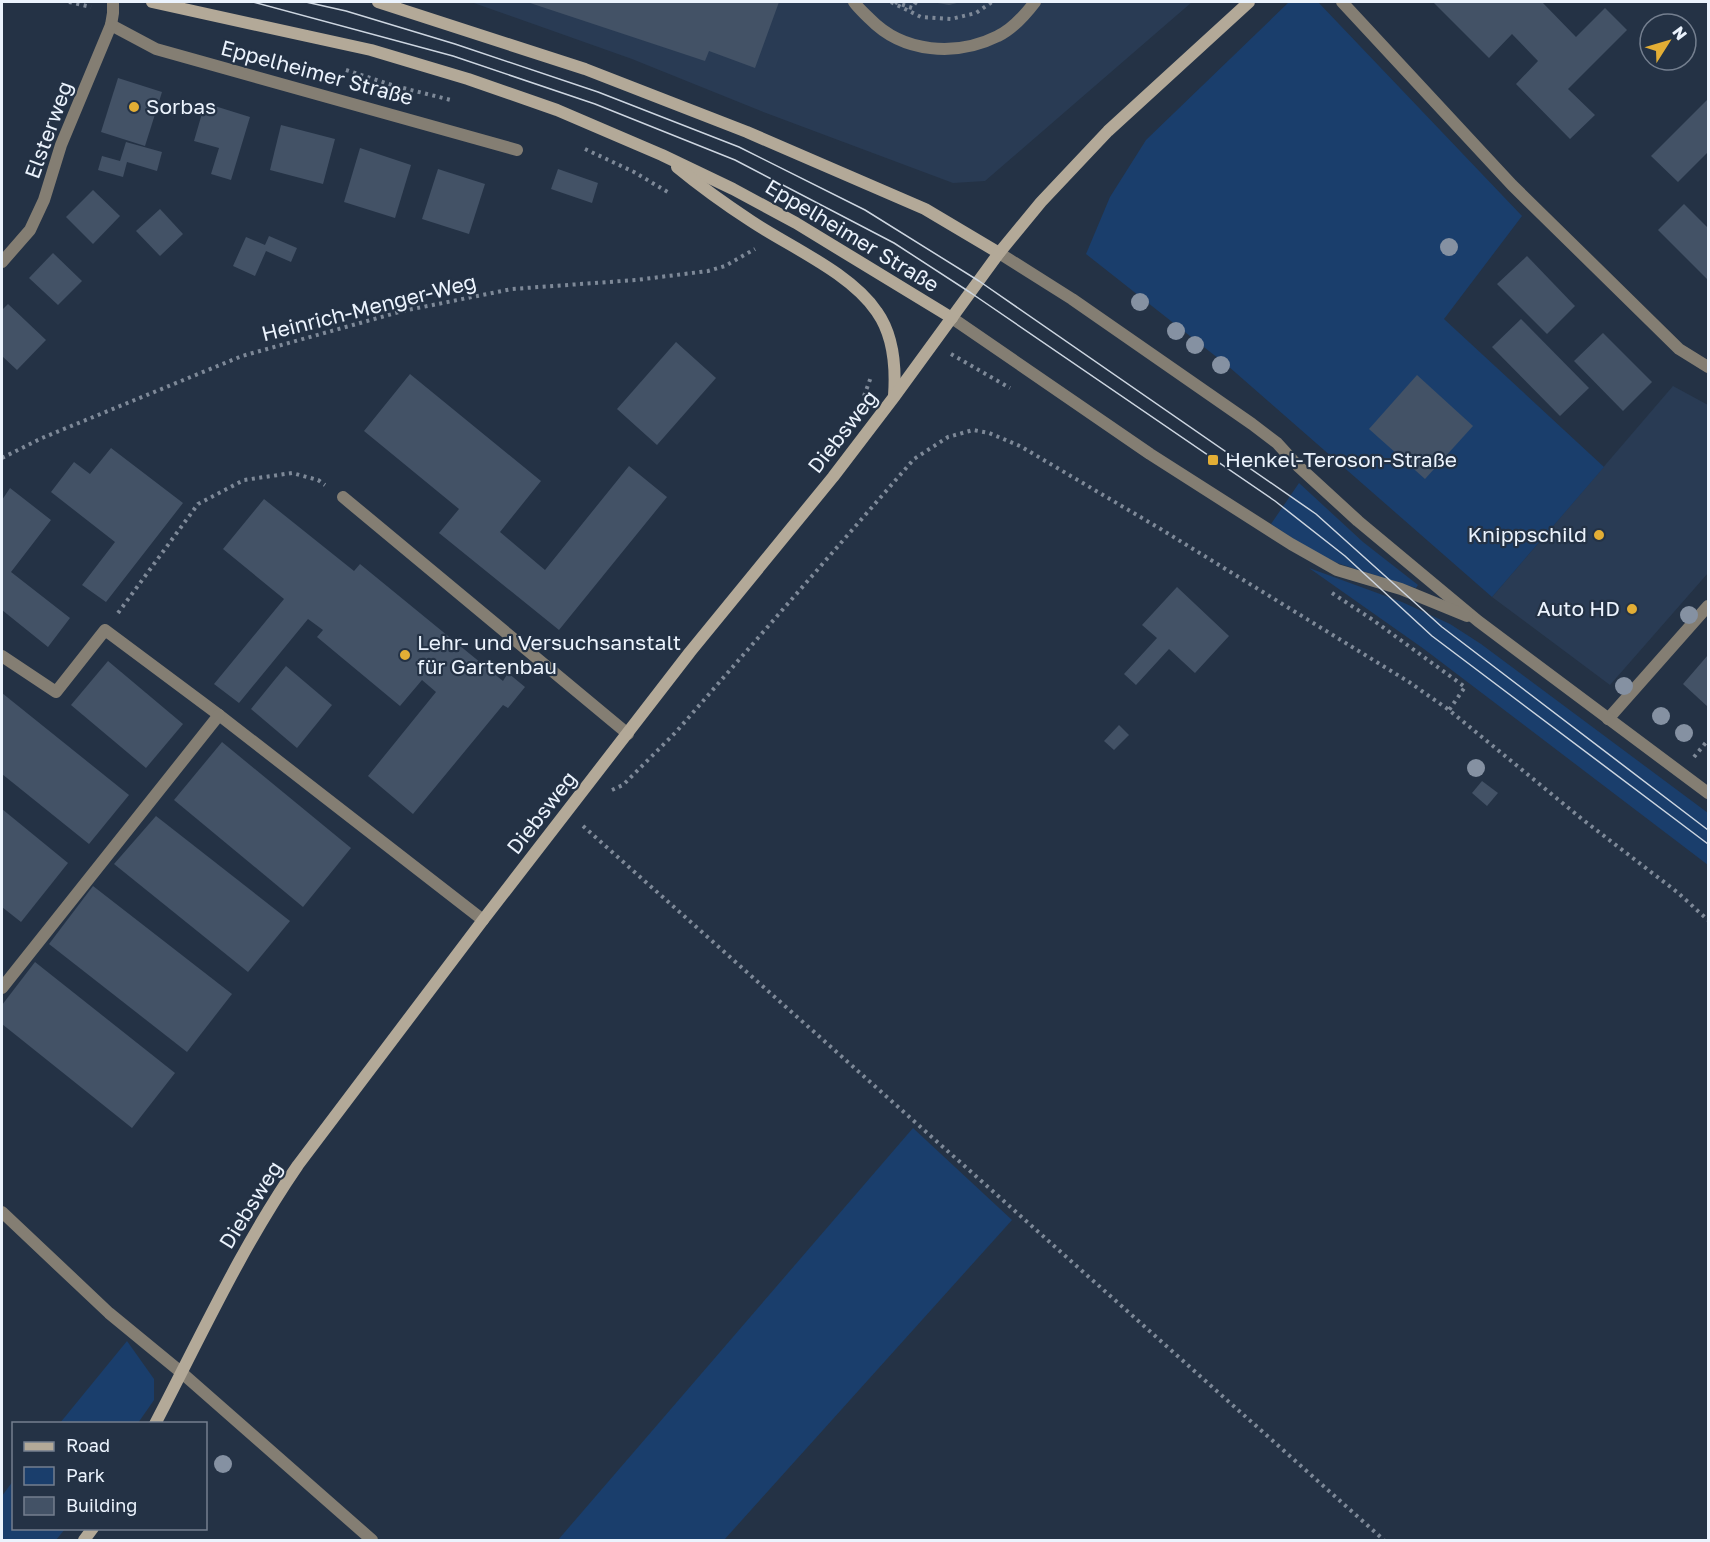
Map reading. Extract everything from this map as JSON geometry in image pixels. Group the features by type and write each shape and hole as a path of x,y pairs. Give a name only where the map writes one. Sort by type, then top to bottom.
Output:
{"main road":[{"name":"Eppelheimer Straße","path":"152,2 371,50 468,79 557,110 662,154 734,189 795,222 952,318"},
{"name":"Eppelheimer Straße","path":"378,2 585,69 747,132 925,209 999,253"},
{"path":"999,253 1041,202 1108,131 1249,2"},
{"path":"662,154 697,183 751,221 840,276 869,301 882,320 893,353 896,371 894,397"},
{"name":"Diebsweg","path":"156,1422 238,1261 269,1207 298,1165 483,920 717,619 833,477 999,253"}],"street":[{"name":"Elsterweg","path":"2,262 30,230 44,200 61,146 111,25 113,2"},
{"path":"854,2 878,28 903,42 933,50 971,47 1000,36 1023,18 1035,2"},
{"path":"1342,2 1512,185 1679,349 1708,367"},
{"name":"Eppelheimer Straße","path":"111,25 156,49 517,150"},
{"name":"Eppelheimer Straße","path":"999,253 1079,304 1269,436 1358,520 1478,621 1708,793"},
{"name":"Eppelheimer Straße","path":"952,318 1150,454 1336,570 1401,589 1478,621"},
{"path":"343,497 628,734"},
{"path":"1608,719 1708,606"},
{"path":"2,656 56,692 105,630 219,715 483,920"},
{"path":"2,988 219,715"},
{"path":"2,1212 109,1313 182,1373 372,1540"}],"path":[{"path":"893,2 921,17 951,19 976,13 992,2"},
{"path":"893,2 912,9 916,2"},
{"name":"Heinrich-Menger-Weg","path":"2,458 42,438 242,356 403,311 512,289 636,280 708,271 725,266 758,247"},
{"path":"861,402 867,392 873,368"},
{"path":"604,794 622,785 676,732 914,459 948,437 973,430 989,433 1030,452 1400,675 1449,710 1582,819 1677,892 1708,920"},
{"path":"105,630 198,504 244,480 292,472 318,480 343,497"},
{"path":"1326,589 1465,687 1449,710"},
{"path":"1689,762 1708,740"},
{"path":"567,813 1384,1540"}],"shaded area":[{"path":"471,2 1192,2 985,181 953,183 761,111 632,59"},
{"name":"Knippschild","path":"1673,386 1708,405 1708,573 1610,685 1492,597"}],"green space":[{"path":"1289,2 1318,2 1522,216 1444,319 1604,467 1492,597 1228,366 1086,254 1110,197 1146,140"},
{"path":"1299,483 1363,542 1418,585 1416,588 1337,563 1309,549 1271,524"},
{"path":"1309,568 1402,602 1450,624 1481,644 1708,813 1708,865 1424,649"},
{"path":"913,1128 1012,1220 724,1540 558,1540"},
{"path":"127,1341 154,1379 154,1400 139,1422 61,1422"},
{"path":"12,1482 12,1530 64,1530 56,1540 2,1540 2,1496"}],"building":[{"path":"527,2 779,2 755,68 709,51 705,61"},
{"path":"932,2 961,2 949,5"},
{"path":"1433,2 1542,2 1576,37 1605,8 1627,30 1568,89 1595,115 1570,139 1516,84 1538,61 1512,34 1489,58"},
{"path":"118,78 162,92 145,146 101,132"},
{"path":"1707,100 1708,154 1678,182 1651,156"},
{"path":"205,103 250,117 231,180 211,174 219,148 194,141"},
{"path":"281,125 335,139 323,184 270,170"},
{"path":"126,142 162,152 157,171 127,162 123,177 98,170 102,156 120,161"},
{"path":"360,148 411,165 395,218 344,202"},
{"path":"438,169 485,184 469,234 422,219"},
{"path":"558,169 598,183 592,203 551,189"},
{"path":"93,190 120,216 93,244 66,217"},
{"path":"1684,204 1708,228 1708,280 1658,230"},
{"path":"160,209 183,234 160,256 136,231"},
{"path":"269,236 297,248 291,262 266,251 255,276 233,266 246,237 265,245"},
{"path":"53,253 82,281 58,305 29,278"},
{"path":"1527,256 1575,306 1547,334 1497,284"},
{"path":"8,304 46,340 17,370 2,356 2,310"},
{"path":"1521,319 1589,388 1560,416 1492,347"},
{"path":"1603,333 1652,382 1623,411 1574,361"},
{"path":"676,342 716,378 657,445 617,409"},
{"path":"410,374 541,481 500,532 545,570 629,466 667,497 559,630 439,533 459,509 364,431"},
{"path":"1417,375 1473,426 1425,479 1369,429"},
{"path":"111,448 183,503 106,602 82,585 115,542 51,492 74,462 90,474"},
{"path":"10,488 51,520 11,572 70,618 48,647 2,610 2,500"},
{"name":"Lehr- und Versuchsanstalt für Gartenbau","path":"264,499 354,571 360,564 503,681 508,673 525,687 508,708 503,705 413,814 368,776 436,692 422,680 400,706 317,637 323,630 308,619 239,703 214,684 284,599 223,549"},
{"path":"1177,587 1229,636 1195,673 1169,649 1136,685 1124,674 1157,638 1142,625"},
{"path":"1708,655 1708,707 1683,684"},
{"path":"108,661 183,724 146,768 71,705"},
{"path":"286,666 332,705 297,748 251,709"},
{"path":"2,693 129,795 89,844 2,774"},
{"path":"1119,725 1129,735 1114,750 1104,741"},
{"path":"222,742 351,848 303,907 174,800"},
{"path":"1482,781 1498,793 1487,806 1472,793"},
{"path":"2,809 68,863 21,922 2,907"},
{"path":"156,816 290,921 248,972 114,864"},
{"path":"93,886 232,994 187,1052 49,944"},
{"path":"35,962 175,1073 132,1128 2,1024 2,1005"}],"tram line":[{"path":"253,2 453,56 595,104 735,160 894,243 1275,501 1345,556 1432,636 1708,844"},
{"path":"306,2 346,11 455,44 598,92 739,147 865,210 979,281 1316,514 1442,627 1708,830"}],"place":[{"name":"Sorbas","path":"134,107"},
{"name":"Henkel-Teroson-Straße","path":"1213,460"},
{"name":"Knippschild","path":"1599,535"},
{"name":"Auto HD","path":"1632,609"},
{"name":"Lehr- und Versuchsanstalt für Gartenbau","path":"405,655"}]}
